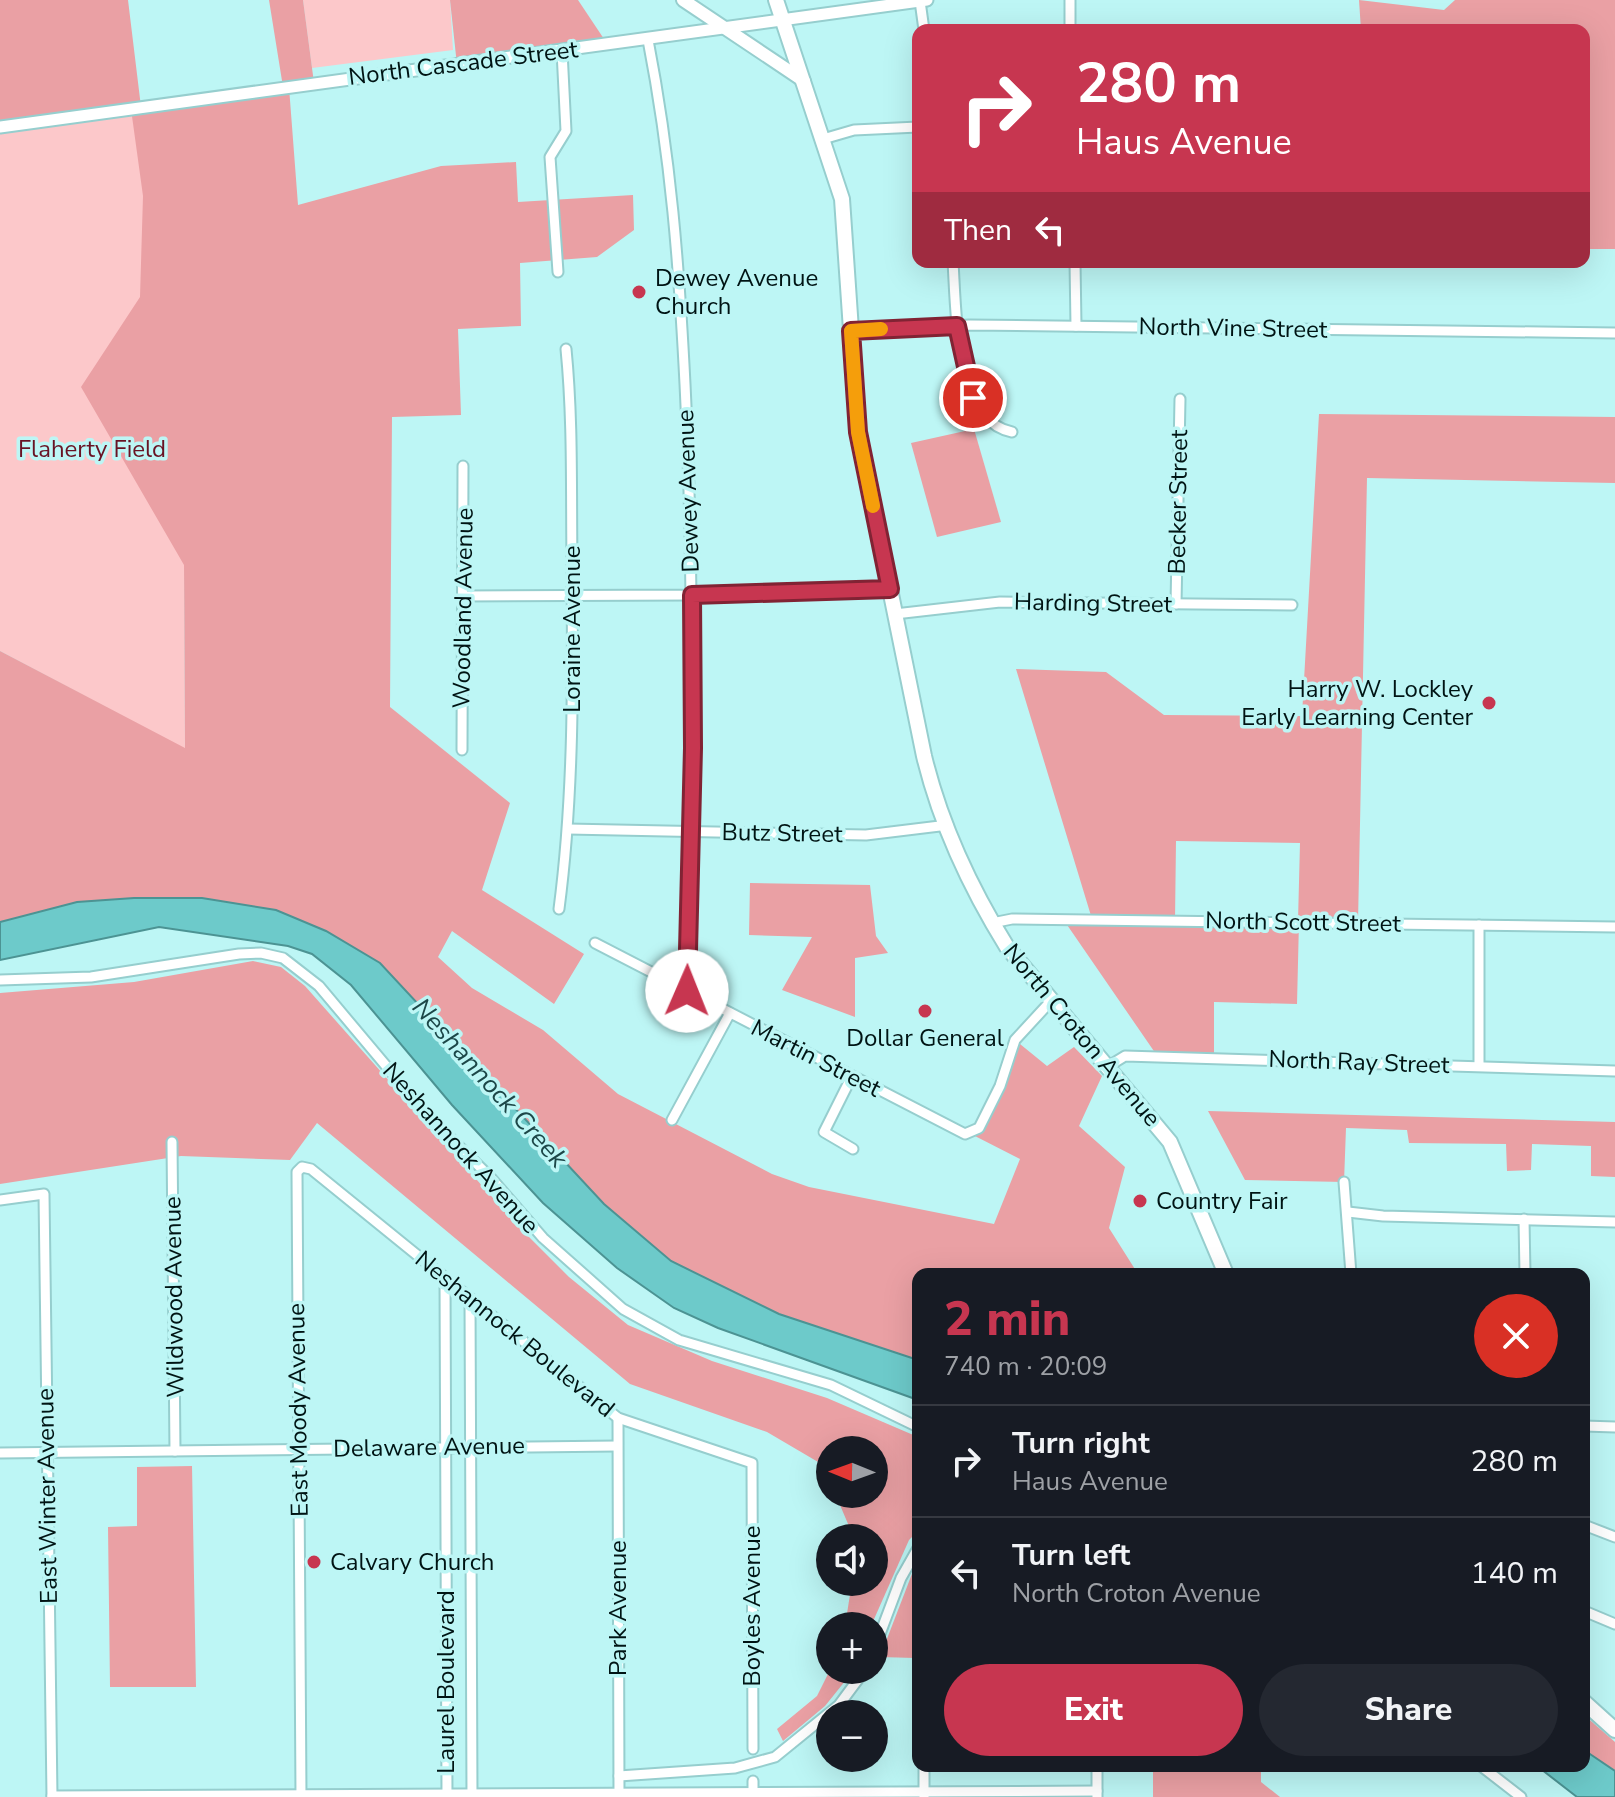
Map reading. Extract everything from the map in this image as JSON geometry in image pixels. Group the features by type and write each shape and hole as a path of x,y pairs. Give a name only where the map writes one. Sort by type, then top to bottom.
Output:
{"main road":[{"path":"683,0 804,81"},
{"name":"North Croton Avenue","path":"776,0 823,139 845,216 858,432 926,764 948,825 992,923 1050,1002 1170,1142 1223,1268"},
{"path":"1590,1707 1615,1730"}],"street":[{"name":"North Cascade Street","path":"0,127 927,0"},
{"path":"1070,0 1070,24"},
{"path":"920,1 923,24"},
{"name":"Dewey Avenue","path":"648,40 677,228 692,595 687,991"},
{"path":"558,272 550,157 566,131 562,51"},
{"path":"823,139 854,130 912,127"},
{"path":"953,268 957,326 973,398 991,422 1012,432"},
{"path":"1075,268 1076,326"},
{"name":"North Vine Street","path":"851,331 957,326 1076,326 1615,333"},
{"name":"Loraine Avenue","path":"559,909 568,829 574,679 571,407 566,349"},
{"name":"Becker Street","path":"1176,604 1180,399"},
{"name":"Woodland Avenue","path":"462,750 463,466"},
{"path":"463,596 692,595 890,589"},
{"name":"Harding Street","path":"895,614 1000,602 1292,605"},
{"name":"Butz Street","path":"568,829 866,835 948,825"},
{"name":"North Scott Street","path":"992,923 1012,919 1082,919 1615,927"},
{"path":"1479,925 1479,1066"},
{"name":"Martin Street","path":"595,943 965,1134 976,1132 988,1112 1015,1040 1050,1002"},
{"name":"Neshannock Avenue","path":"0,980 91,977 239,954 261,953 283,958 319,986 429,1117 491,1178 543,1238 623,1309 679,1340 831,1385 912,1424"},
{"path":"672,1120 730,1013"},
{"name":"North Ray Street","path":"1107,1067 1125,1056 1615,1071"},
{"path":"852,1076 824,1132 853,1149"},
{"name":"Wildwood Avenue","path":"172,1142 175,1451"},
{"name":"Neshannock Boulevard","path":"300,1168 311,1169 618,1418 752,1463"},
{"name":"East Moody Avenue","path":"300,1168 297,1172 301,1796"},
{"path":"1344,1182 1351,1268"},
{"name":"East Winter Avenue","path":"0,1200 44,1194 52,1796"},
{"path":"1348,1212 1383,1216 1615,1222"},
{"path":"1524,1219 1525,1268"},
{"name":"Laurel Boulevard","path":"445,1279 447,1795"},
{"name":"Laurel Boulevard","path":"470,1300 472,1795"},
{"name":"Park Avenue","path":"618,1418 619,1795"},
{"path":"1590,1426 1615,1427"},
{"name":"Delaware Avenue","path":"0,1453 617,1446"},
{"name":"Boyles Avenue","path":"752,1463 753,1749"},
{"path":"1590,1527 1615,1537"},
{"path":"888,1613 912,1559"},
{"path":"1590,1614 1615,1624"},
{"path":"619,1776 735,1768 775,1757 839,1705 855,1684"},
{"path":"924,1772 924,1794"},
{"path":"52,1796 1097,1794 1097,1772"},
{"path":"1489,1772 1521,1797"},
{"path":"753,1781 753,1795"}],"green space":[{"path":"303,0 450,0 453,50 312,68"},
{"name":"Flaherty Field","path":"182,102 185,749 0,651 0,126"}],"shaded area":[{"path":"0,0 128,0 141,107 283,87 269,0 303,0 314,83 289,87 298,205 441,166 516,162 518,202 633,195 634,230 597,257 520,263 521,326 458,329 461,415 392,417 390,707 510,803 482,890 584,954 554,1004 452,931 438,957 472,988 543,1030 618,1094 772,1174 809,1187 994,1224 1020,1159 971,1134 976,1132 1015,1040 1047,1066 1074,1047 1102,1076 1079,1126 1125,1167 1109,1228 1134,1268 912,1268 912,1358 779,1314 671,1261 604,1204 501,1096 276,910 202,898 134,898 77,902 0,922 0,651 185,748 184,565 81,387 140,297 143,196 131,109 0,127"},
{"path":"450,0 578,0 608,45 457,65"},
{"path":"1359,0 1444,10 1455,0 1615,0 1615,249 1590,249 1590,24 1361,24"},
{"path":"1319,414 1615,417 1615,483 1367,478 1358,923 1299,921 1297,1004 1214,1002 1214,1058 1158,1057 1063,919 1092,919 1016,669 1106,672 1164,715 1302,716","holes":["1176,841 1300,843 1298,921 1175,920"]},
{"path":"974,429 1001,522 937,537 911,443"},
{"path":"750,883 870,885 876,936 888,953 855,958 855,1017 782,990 812,937 749,935"},
{"path":"253,961 281,967 305,986 516,1224 569,1277 628,1325 712,1361 827,1398 912,1434 912,1537 888,1588 888,1524 848,1524 841,1508 888,1508 888,1436 816,1436 816,1461 767,1432 630,1384 317,1123 290,1160 181,1156 0,1184 0,993 134,982"},
{"path":"1208,1111 1615,1122 1615,1177 1591,1176 1591,1146 1532,1144 1531,1170 1507,1171 1506,1144 1409,1143 1407,1130 1346,1128 1344,1182 1245,1180"},
{"path":"192,1466 196,1687 110,1687 108,1527 137,1526 137,1467"},
{"path":"912,1574 912,1658 888,1657 888,1636"},
{"path":"850,1596 884,1596 877,1612 847,1612"},
{"path":"823,1684 843,1684 830,1700 816,1700 816,1714 783,1741 777,1729 817,1696"},
{"path":"1590,1720 1615,1742 1615,1771 1590,1754"},
{"path":"1153,1772 1261,1772 1261,1782 1280,1797 1153,1797"}],"water":[{"name":"Neshannock Creek","path":"202,898 276,910 326,931 380,963 604,1204 671,1261 779,1314 912,1358 912,1398 718,1328 674,1308 617,1268 543,1203 452,1105 351,985 312,954 288,946 159,927 0,960 0,922 77,902"},
{"path":"1590,1754 1615,1771 1615,1797 1577,1797 1545,1772 1590,1772"}],"slow traffic":[{"path":"873,506 858,432 851,331 881,329"}],"place":[{"name":"Dewey Avenue Church","path":"639,292"},
{"name":"Harry W. Lockley Early Learning Center","path":"1489,703"},
{"name":"Dollar General","path":"925,1011"},
{"name":"Country Fair","path":"1140,1201"},
{"name":"Calvary Church","path":"314,1562"}],"route":[{"path":"687,991 693,748 692,595 890,589 858,432 851,331 957,326 973,398"}]}
